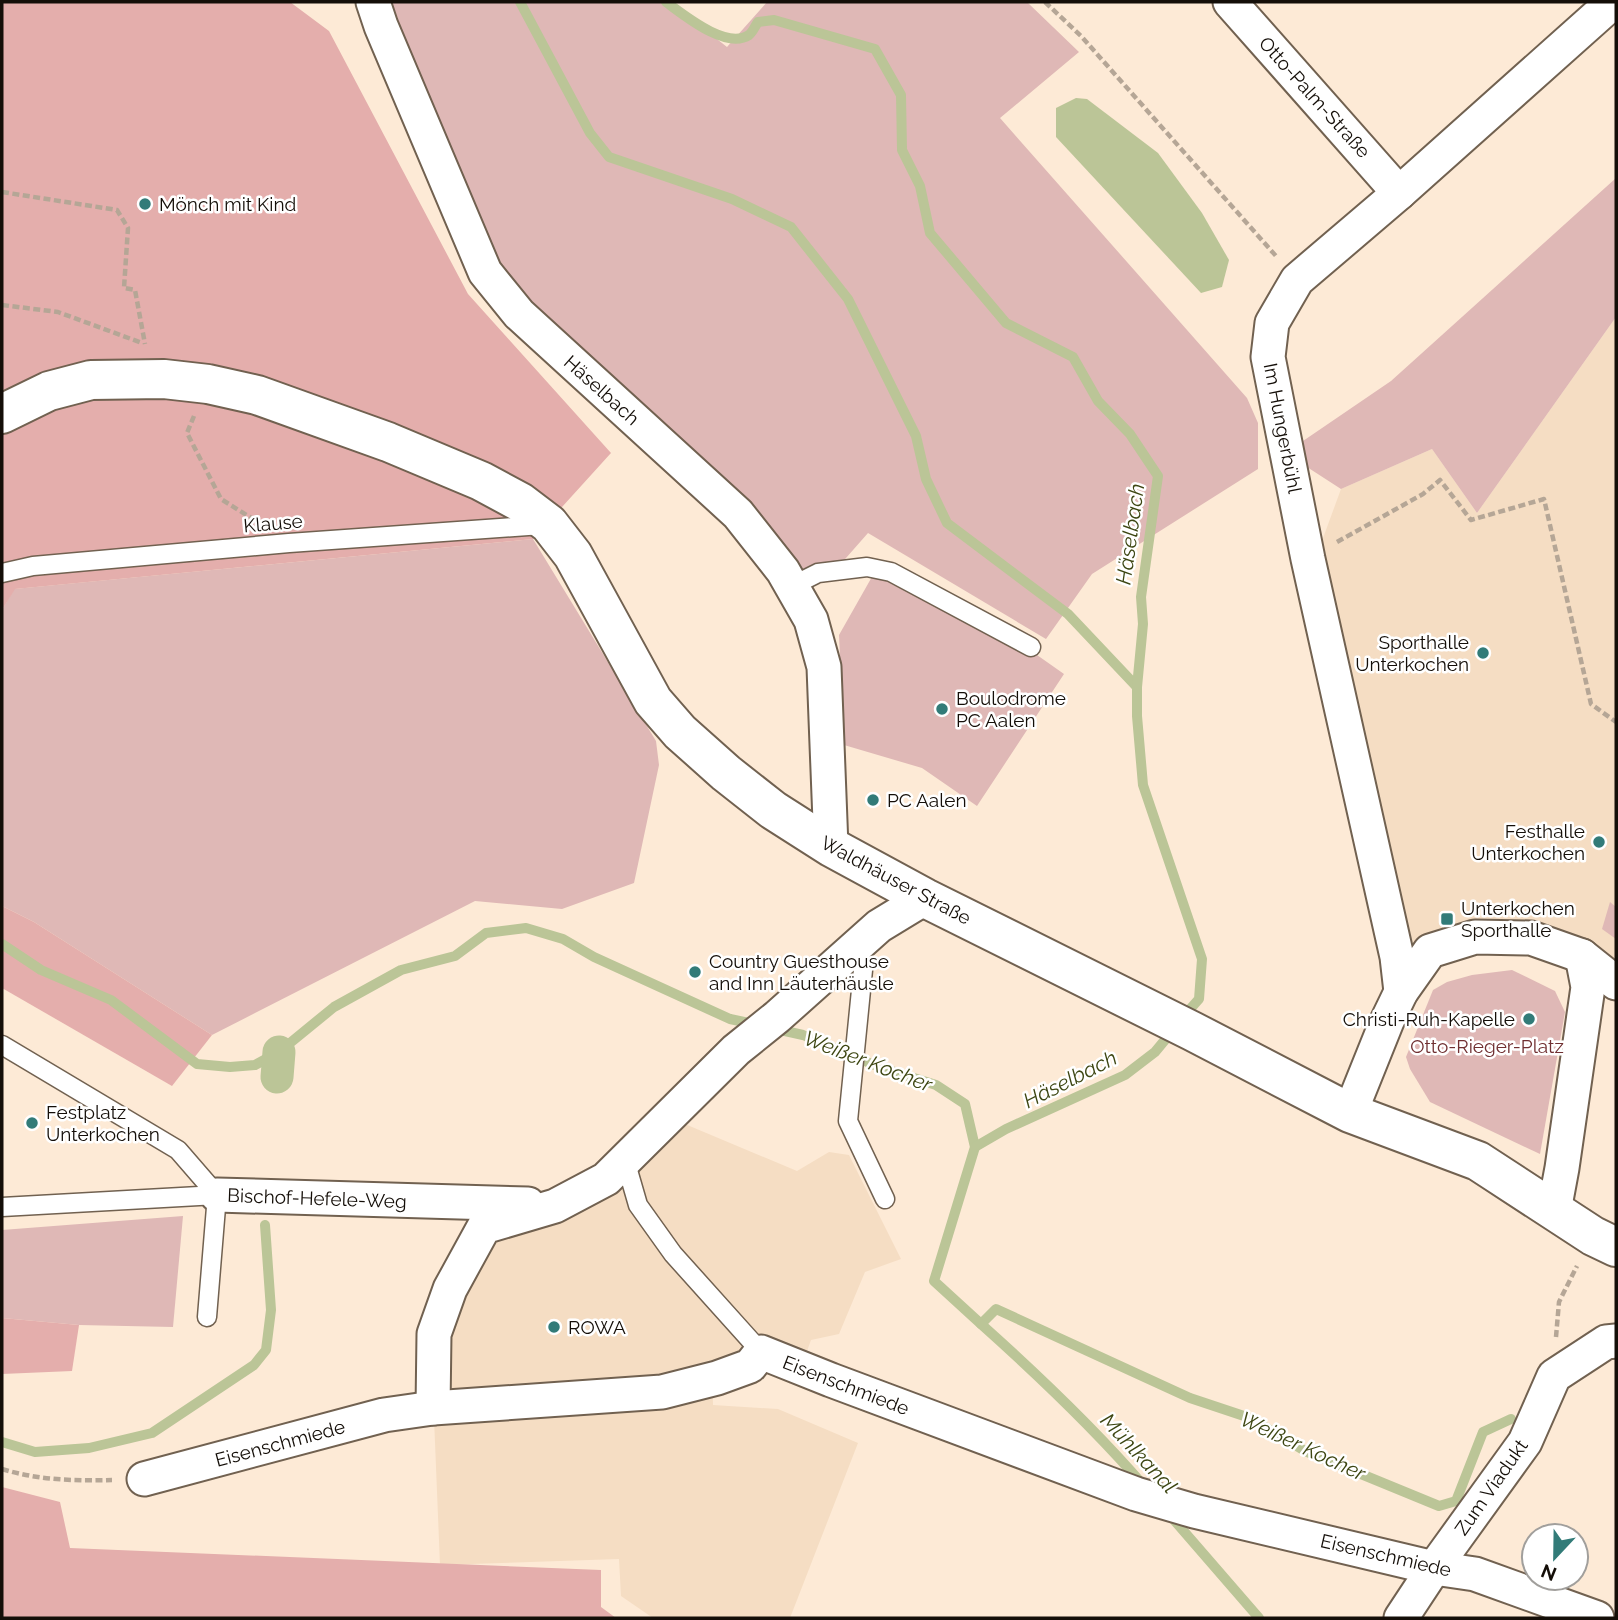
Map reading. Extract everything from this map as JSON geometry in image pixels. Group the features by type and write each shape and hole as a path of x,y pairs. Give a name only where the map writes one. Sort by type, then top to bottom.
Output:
{"street":[{"name":"Häselbach","path":"373,2 485,272 519,314 738,513 783,571 811,621 824,667 831,847"},
{"name":"Otto-Palm-Straße","path":"1230,2 1399,193"},
{"name":"Im Hungerbühl","path":"1401,992 1394,944 1308,559 1268,357 1272,323 1297,280 1613,2"},
{"name":"Waldhäuser Straße","path":"2,414 49,391 91,380 164,379 208,384 257,395 388,442 481,481 520,502 549,524 573,555 653,701 680,732 773,810 831,847 925,898 1350,1113 1478,1161 1604,1242"},
{"name":"Bischof-Hefele-Weg","path":"433,1408 434,1334 450,1289 484,1227 555,1206 606,1179 736,1050 879,926 925,898"},
{"path":"1350,1113 1401,992 1430,951 1475,937 1531,938 1582,956 1616,983"},
{"path":"1554,1211 1588,987 1582,956"},
{"name":"Bischof-Hefele-Weg","path":"217,1195 555,1206"},
{"path":"1554,1376 1606,1342 1616,1341"},
{"name":"Eisenschmiede","path":"144,1479 384,1415 433,1408 662,1392 717,1378 750,1366 761,1352 1136,1494 1194,1511 1434,1567 1475,1574 1597,1618"},
{"name":"Zum Viadukt","path":"1401,1618 1434,1567 1525,1442 1554,1376"}],"lane":[{"name":"Klause","path":"2,573 33,566 289,543 549,524"},
{"path":"792,586 818,573 867,567 891,572 1031,647"},
{"path":"858,944 863,970 848,1121 885,1199"},
{"name":"Bischof-Hefele-Weg","path":"2,1045 178,1150 217,1195"},
{"path":"625,1160 638,1205 673,1254 761,1352"},
{"path":"2,1207 217,1195 207,1317"}],"path":[{"path":"1045,2 1081,36 1297,280"},
{"path":"2,192 117,210 128,228 124,288 135,290 145,344 164,379"},
{"path":"2,305 58,312 145,344"},
{"path":"208,384 187,433 221,499 289,543"},
{"path":"1308,559 1423,494 1440,480 1471,520 1544,499 1591,704 1616,722"},
{"path":"1554,1376 1559,1302 1604,1242"},
{"path":"2,1469 21,1475 87,1481 144,1479"}],"shaded area":[{"path":"2,2 290,2 329,31 468,294 611,453 533,539 15,589 2,610"},
{"path":"1076,98 1087,99 1158,153 1202,213 1229,260 1222,287 1201,293 1056,137 1056,108"},
{"path":"1616,317 1616,977 1585,952 1415,954 1319,549 1341,489 1432,449 1477,513"},
{"path":"2,906 34,922 212,1035 172,1086 2,988"},
{"name":"ROWA","path":"673,1119 797,1171 829,1152 849,1155 901,1259 865,1272 839,1334 811,1340 803,1362 712,1374 713,1405 778,1409 858,1443 790,1618 653,1618 621,1596 619,1559 440,1565 434,1418 439,1337 488,1233"},
{"path":"2,1318 79,1325 72,1371 2,1374"},
{"path":"2,1487 60,1502 70,1548 601,1570 601,1607 616,1618 2,1618"}],"green space":[{"path":"377,2 674,2 727,47 767,2 1027,2 1079,52 1000,118 1247,398 1258,423 1258,469 1092,574 1046,639 868,533 824,583 789,569 489,268"},
{"path":"1616,178 1616,317 1477,513 1432,449 1341,489 1307,467 1303,441 1391,381"},
{"path":"533,539 656,741 659,765 634,883 562,909 475,901 212,1035 34,922 2,906 2,610 14,589"},
{"name":"Boulodrome PC Aalen","path":"873,575 888,577 1037,655 1064,674 977,806 922,768 844,745 839,635"},
{"path":"1610,902 1616,907 1616,939 1602,929"},
{"name":"Otto-Rieger-Platz","path":"1512,970 1555,991 1565,1012 1540,1154 1430,1102 1410,1069 1406,1057 1433,990 1447,982 1472,975"},
{"path":"183,1216 173,1327 79,1325 2,1318 2,1230"}],"waterway":[{"path":"520,2 590,133 609,157 732,199 791,227 848,299 916,436 926,479 947,523 1068,614 1137,687"},
{"name":"Häselbach","path":"666,2 706,29 729,38 749,35 758,22 774,20 875,49 901,95 902,150 920,186 930,233 1006,323 1073,357 1098,401 1130,434 1158,476 1141,597 1143,624 1137,716 1143,785 1202,959 1199,999 1183,1017"},
{"name":"Weißer Kocher","path":"2,944 41,970 111,1000 197,1064 230,1067 255,1065 279,1052 334,1007 401,970 455,956 486,933 526,928 563,939 594,957 730,1019 754,1024"},
{"name":"Weißer Kocher","path":"776,1029 803,1035 879,1067 936,1085 965,1104 975,1147 934,1281 981,1324 996,1309 1190,1398 1250,1418 1305,1451 1439,1506 1456,1501 1483,1432 1511,1419"},
{"name":"Häselbach","path":"975,1147 1006,1129 1125,1075 1155,1052 1174,1029"},
{"name":"Weißer Kocher","path":"277,1077 279,1052"},
{"name":"Weißer Kocher","path":"2,1442 35,1452 89,1448 152,1433 254,1365 266,1350 271,1310 265,1225"},
{"name":"Mühlkanal","path":"981,1324 1065,1402 1144,1486"},
{"name":"Mühlkanal","path":"1168,1513 1259,1618"}],"place":[{"name":"Mönch mit Kind","path":"145,204"},
{"name":"Sporthalle Unterkochen","path":"1483,653"},
{"name":"Boulodrome PC Aalen","path":"942,709"},
{"name":"PC Aalen","path":"873,800"},
{"name":"Festhalle Unterkochen","path":"1599,842"},
{"name":"Unterkochen Sporthalle","path":"1447,919"},
{"name":"Country Guesthouse and Inn Läuterhäusle","path":"695,972"},
{"name":"Christi-Ruh-Kapelle","path":"1529,1019"},
{"name":"Festplatz Unterkochen","path":"32,1123"},
{"name":"ROWA","path":"554,1327"}]}
